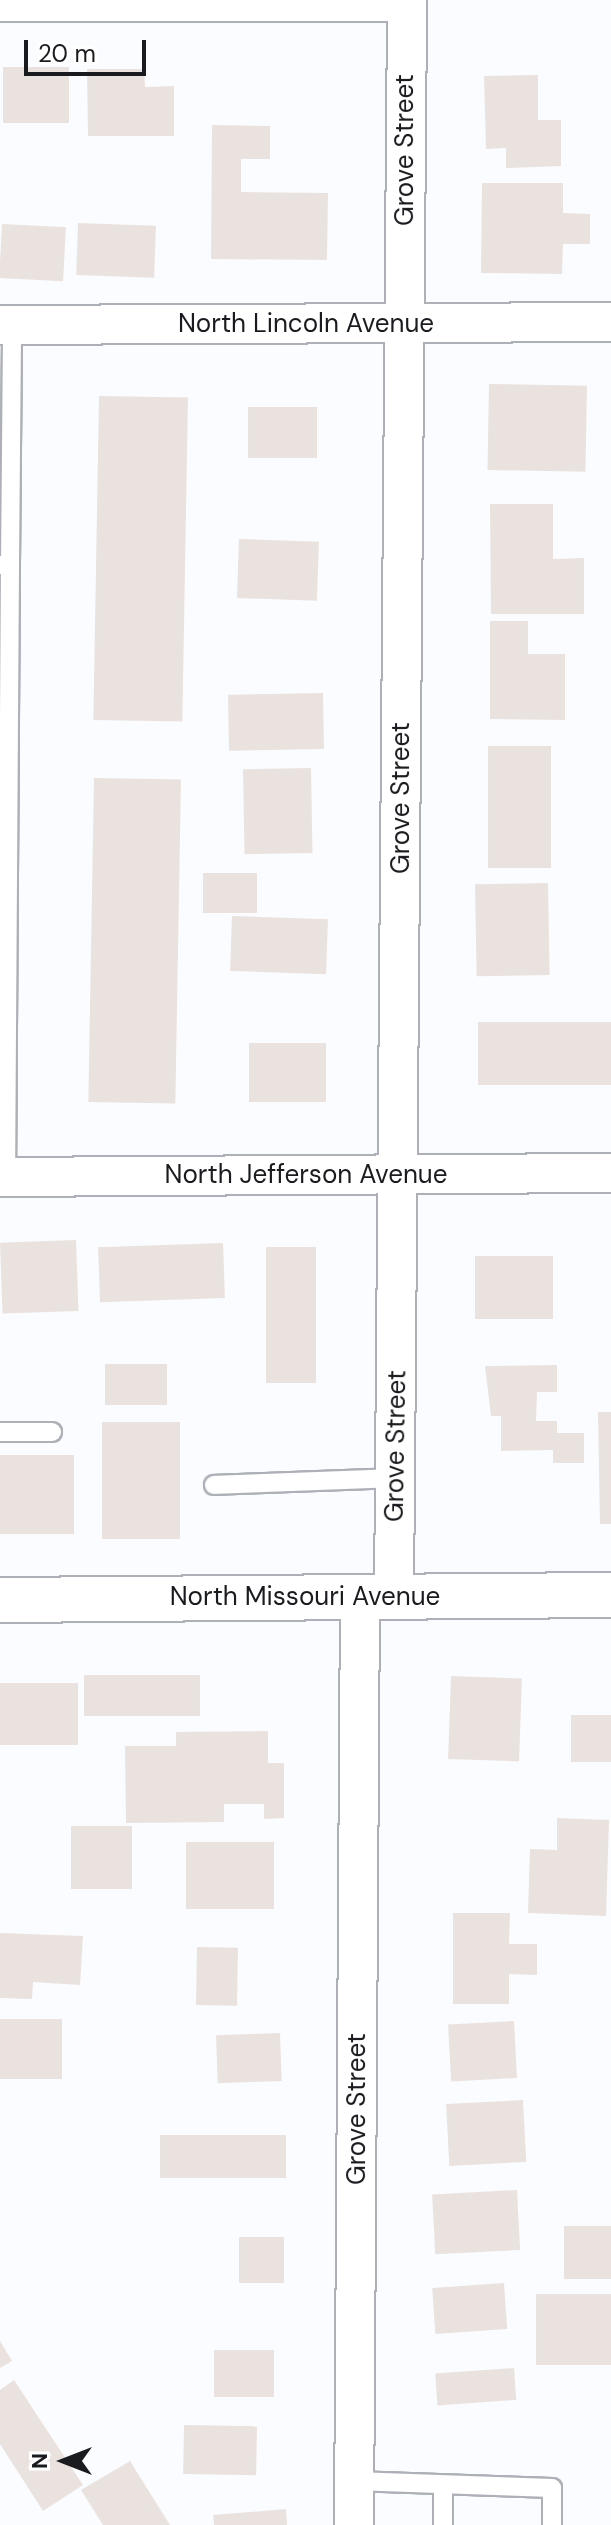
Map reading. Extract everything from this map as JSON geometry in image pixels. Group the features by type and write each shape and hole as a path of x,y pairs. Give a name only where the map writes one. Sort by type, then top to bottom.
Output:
{"main road":[{"name":"North Missouri Avenue","path":"0,1600 611,1595"}],"street":[{"path":"0,2 407,1"},
{"name":"Grove Street","path":"354,2525 377,1597 395,1478 407,1"},
{"name":"North Lincoln Avenue","path":"6,325 611,322"},
{"name":"North Jefferson Avenue","path":"3,1177 611,1173"}],"lane":[{"path":"3,1177 6,325"},
{"path":"0,1432 52,1432"},
{"path":"214,1485 395,1478"},
{"path":"354,2481 552,2488 552,2525"},
{"path":"443,2486 443,2525"}],"building":[{"path":"3,67 69,67 69,123 3,123"},
{"path":"87,69 144,69 145,87 174,86 174,136 88,136"},
{"path":"538,75 538,120 561,120 561,166 506,168 506,148 486,149 484,76"},
{"path":"212,125 270,126 270,159 241,159 241,192 328,193 327,260 211,259"},
{"path":"482,183 563,183 563,213 590,214 590,244 563,244 562,274 481,273"},
{"path":"78,223 156,226 154,278 76,275"},
{"path":"2,224 66,227 63,281 0,278"},
{"path":"489,384 587,386 585,472 487,470"},
{"path":"99,396 188,398 182,722 93,720"},
{"path":"248,407 317,407 317,458 248,458"},
{"path":"490,504 553,504 553,559 584,558 584,614 491,614"},
{"path":"239,539 319,542 317,601 237,598"},
{"path":"490,621 528,621 528,654 565,654 565,720 490,719"},
{"path":"323,693 324,749 229,751 228,695"},
{"path":"488,746 551,746 551,868 488,868"},
{"path":"311,768 312,853 244,854 243,769"},
{"path":"94,778 181,780 175,1103 88,1102"},
{"path":"203,873 257,873 257,913 203,913"},
{"path":"548,883 550,975 477,976 475,884"},
{"path":"232,916 328,919 326,974 230,971"},
{"path":"478,1022 611,1022 611,1085 478,1085"},
{"path":"249,1043 326,1043 326,1102 249,1102"},
{"path":"76,1240 78,1311 3,1314 0,1243"},
{"path":"223,1243 225,1298 100,1302 98,1247"},
{"path":"266,1247 316,1247 316,1383 266,1383"},
{"path":"475,1256 553,1256 553,1319 475,1319"},
{"path":"105,1364 167,1364 167,1405 105,1405"},
{"path":"557,1365 557,1392 537,1392 536,1421 557,1421 557,1433 584,1433 584,1463 553,1463 553,1450 501,1451 501,1416 491,1416 485,1366"},
{"path":"598,1412 611,1412 611,1524 600,1524"},
{"path":"102,1422 180,1422 180,1539 102,1539"},
{"path":"0,1455 74,1455 74,1534 0,1534"},
{"path":"84,1675 200,1675 200,1716 84,1716"},
{"path":"451,1676 522,1678 519,1761 448,1759"},
{"path":"0,1683 78,1683 78,1745 0,1745"},
{"path":"571,1715 611,1715 611,1762 571,1762"},
{"path":"268,1731 268,1763 284,1763 284,1818 264,1819 264,1804 224,1804 224,1822 126,1823 125,1746 176,1746 176,1732"},
{"path":"557,1818 609,1820 606,1916 528,1913 530,1849 557,1850"},
{"path":"71,1826 132,1826 132,1889 71,1889"},
{"path":"186,1842 274,1842 274,1909 186,1909"},
{"path":"453,1913 510,1913 509,1944 537,1944 537,1975 509,1974 509,2004 453,2004"},
{"path":"0,1933 83,1936 80,1985 33,1982 32,1999 0,1998"},
{"path":"197,1947 238,1948 237,2006 196,2005"},
{"path":"0,2019 62,2019 62,2079 0,2079"},
{"path":"514,2021 517,2078 451,2081 448,2024"},
{"path":"280,2033 282,2081 218,2083 216,2035"},
{"path":"523,2100 526,2162 449,2166 446,2104"},
{"path":"160,2135 286,2135 286,2178 160,2178"},
{"path":"517,2190 520,2250 435,2254 432,2194"},
{"path":"564,2226 611,2226 611,2279 564,2279"},
{"path":"239,2237 284,2237 284,2283 239,2283"},
{"path":"504,2283 507,2329 435,2334 432,2288"},
{"path":"536,2294 611,2294 611,2365 536,2365"},
{"path":"0,2341 12,2361 0,2368"},
{"path":"214,2350 274,2350 274,2397 214,2397"},
{"path":"514,2368 516,2400 437,2405 435,2374"},
{"path":"14,2380 83,2485 43,2511 0,2444 0,2390"},
{"path":"184,2425 257,2426 256,2475 183,2474"},
{"path":"130,2461 170,2525 103,2525 81,2490"},
{"path":"286,2509 287,2525 214,2525 213,2515"}]}
